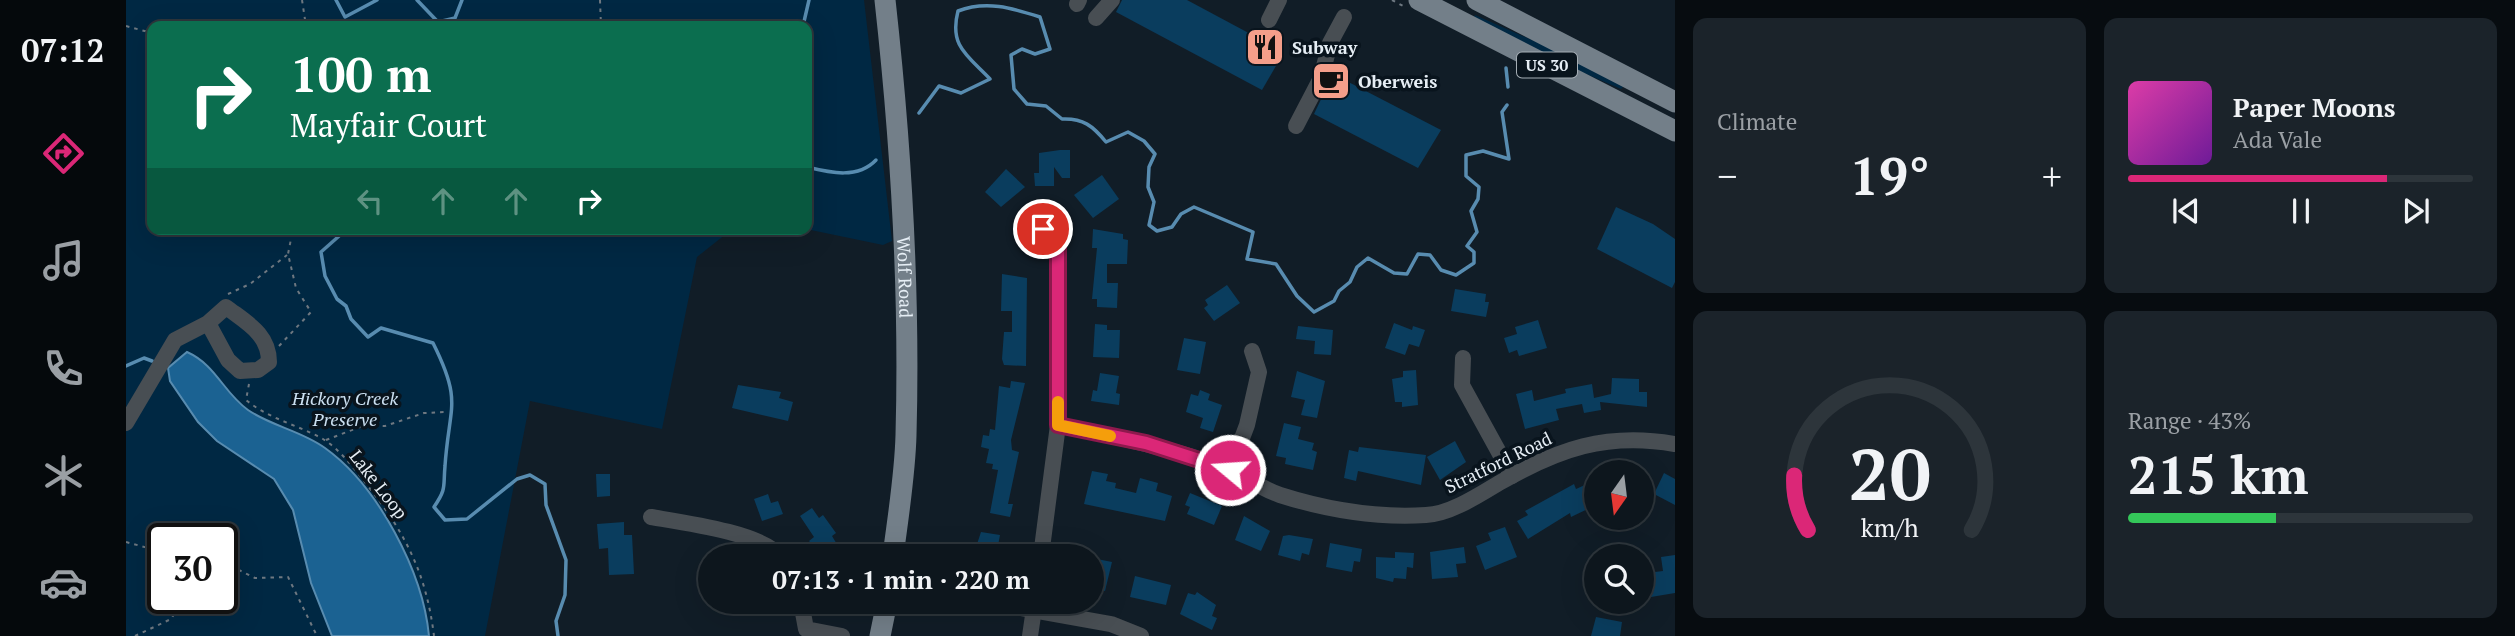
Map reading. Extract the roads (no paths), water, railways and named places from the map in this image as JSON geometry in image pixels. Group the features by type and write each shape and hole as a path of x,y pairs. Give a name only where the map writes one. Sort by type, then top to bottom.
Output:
{"main road":[{"name":"Wolf Road","path":"885,0 897,108 906,314 906,437 894,544"},
{"name":"US 30","path":"1419,0 1675,131"},
{"name":"US 30","path":"1477,0 1675,102"},
{"path":"880,636 885,614"}],"street":[{"path":"1096,18 1112,0"},
{"path":"1269,20 1279,0"},
{"path":"1297,125 1321,78 1330,43 1345,18"},
{"path":"1043,229 1058,247 1058,425 1043,544"},
{"path":"126,423 176,340 208,323 226,307 260,332 269,350 268,362 258,370 240,371 228,360 208,323"},
{"path":"1230,470 1247,425 1259,372 1252,351"},
{"path":"1463,358 1462,385 1512,476"},
{"name":"Stratford Road","path":"1058,425 1146,443 1230,470 1278,495 1365,515 1430,515 1584,444 1627,438 1674,441"},
{"path":"651,517 723,530 762,544"},
{"path":"803,614 806,629 842,636"},
{"path":"1030,636 1034,614"},
{"path":"1069,614 1111,624 1141,636"}],"waterway":[{"path":"336,0 345,17 377,0"},
{"path":"417,0 437,21"},
{"path":"442,21 455,18 462,0"},
{"path":"804,21 809,0"},
{"path":"919,113 939,86 961,93 990,79 967,56 958,42 958,11 989,6 1009,8 1040,17 1050,49 1035,54 1022,49 1011,55 1014,89 1027,104 1046,106 1062,119 1087,124 1106,142 1128,132 1144,141 1155,154 1149,167 1148,187 1154,202 1149,225 1157,231 1172,227 1181,214 1194,207 1253,232 1247,259 1276,264 1297,296 1314,312 1334,301 1339,291 1350,282 1357,267 1368,258 1394,273 1407,274 1418,254 1430,255 1441,270 1456,275 1474,263 1474,252 1467,246 1477,232 1471,211 1478,199 1479,187 1466,176 1466,155 1483,151 1509,159 1502,112 1507,105"},
{"path":"1506,68 1508,87"},
{"path":"812,168 853,172 876,160"},
{"path":"340,235 321,252 325,276 337,299 346,306 351,319 368,337 381,328 433,343 448,379 452,404 444,487 434,507 445,520 467,519 517,479 530,475 545,484 546,505 566,560 565,595 556,621 558,636"},
{"path":"126,366 144,358 152,361"}],"place":[{"name":"Subway","path":"1265,47"},
{"name":"Oberweis","path":"1331,81"}],"park label":[{"name":"Hickory Creek Preserve","path":"345,408"}]}
